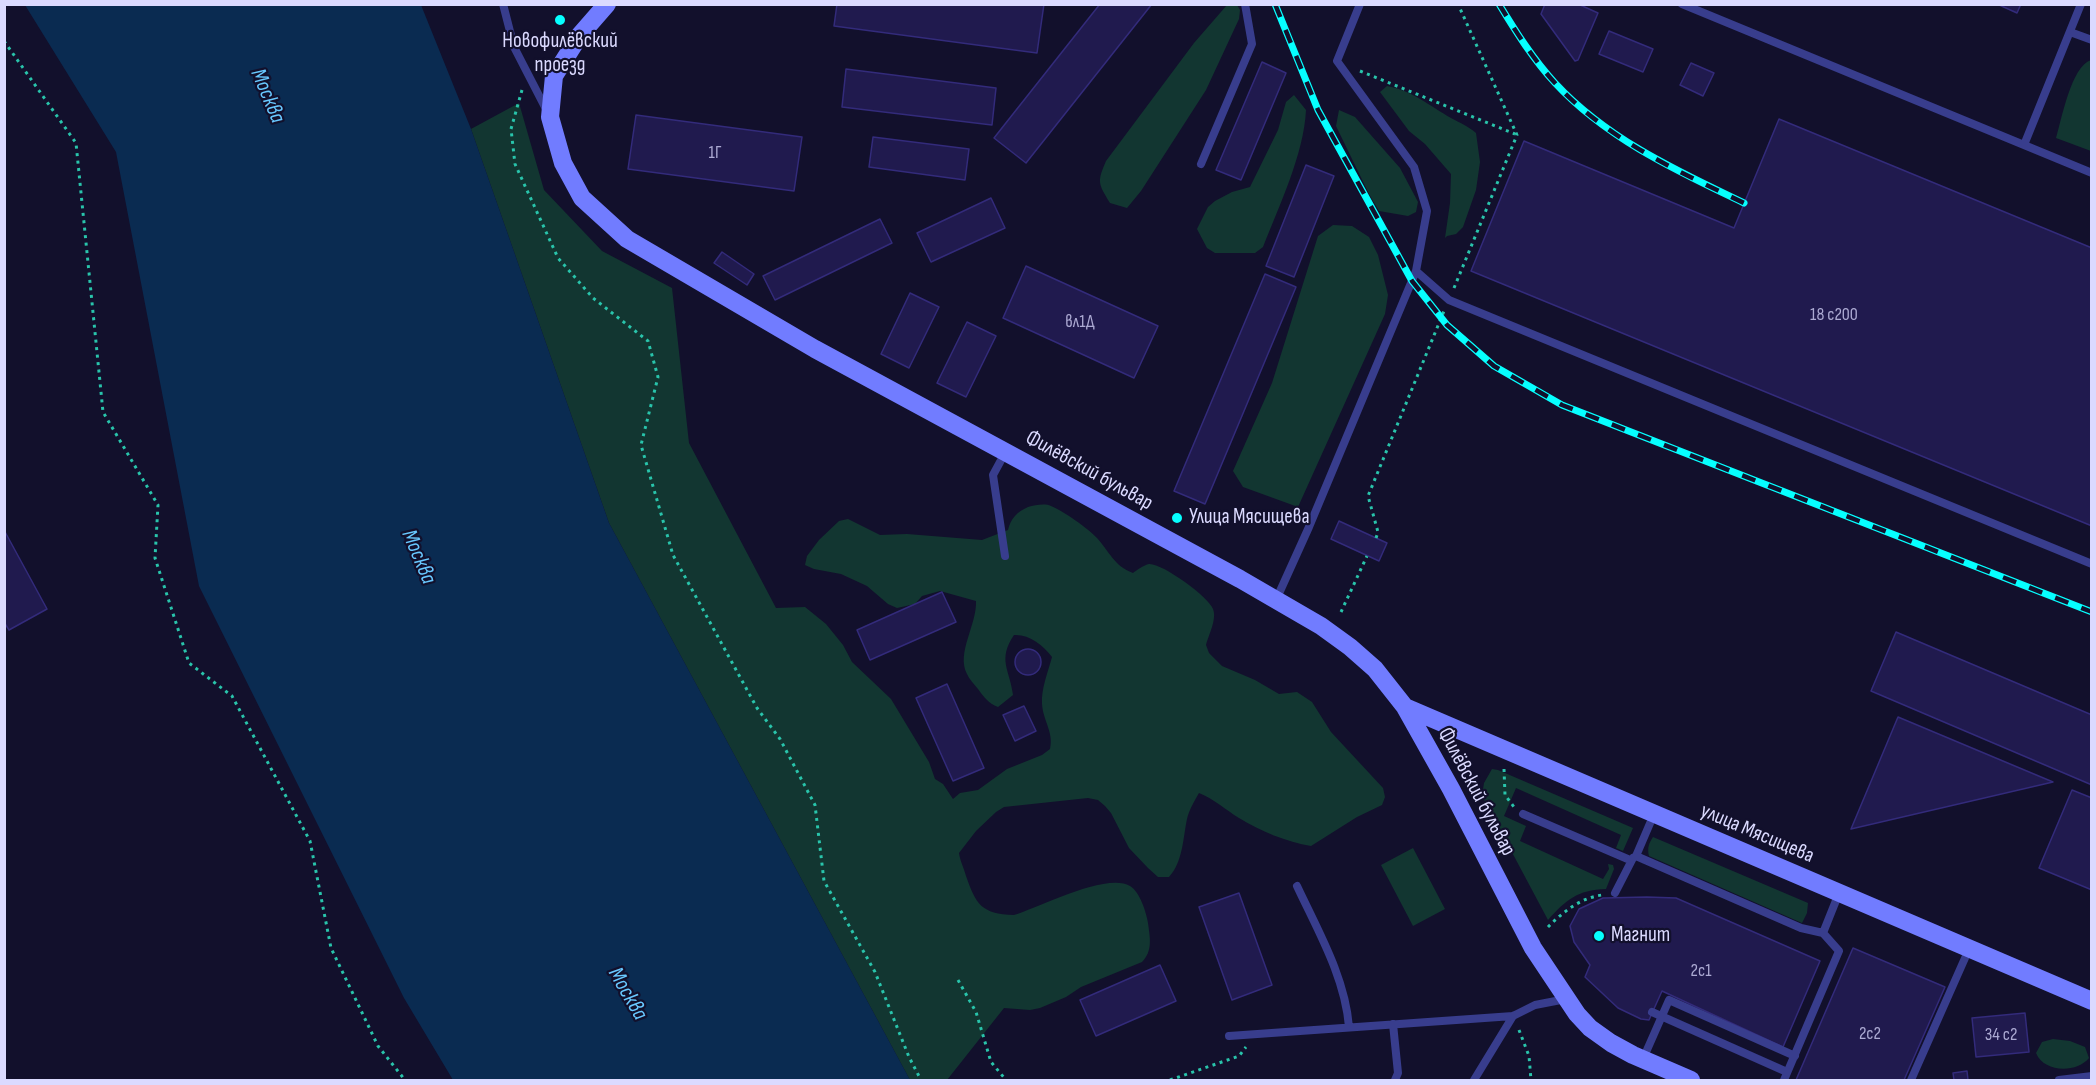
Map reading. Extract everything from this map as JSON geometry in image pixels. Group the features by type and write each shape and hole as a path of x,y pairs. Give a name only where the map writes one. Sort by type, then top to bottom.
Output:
{"street":[{"path":"550,117 554,76 575,41 607,4"},
{"name":"Филёвский бульвар","path":"550,117 564,163 582,198 627,239 815,350 1006,451 1276,600 1321,626 1350,647 1375,669 1405,707 1451,789 1519,922 1566,999 1590,1028 1611,1043 1643,1060 1691,1080"},
{"name":"улица Мясищева","path":"1405,707 2091,1001"}],"lane":[{"path":"504,4 514,48 550,117"},
{"path":"1201,164 1252,44 1245,4"},
{"path":"1276,600 1416,271 1426,211 1414,167 1337,61 1360,4"},
{"path":"1682,4 2091,172"},
{"path":"2024,145 2081,4"},
{"path":"2070,32 2091,40"},
{"path":"1416,271 1449,300 2091,564"},
{"path":"1005,556 993,476 1006,451"},
{"path":"1523,814 1801,928 1823,933 1839,951 1786,1076 1652,1012"},
{"path":"1615,893 1654,814"},
{"path":"1297,886 1328,953 1347,1006 1349,1027"},
{"path":"1823,933 1839,893"},
{"path":"1911,1080 1969,949"},
{"path":"1229,1036 1513,1016 1535,1005 1566,999"},
{"path":"1643,1060 1669,1000 1794,1056"},
{"path":"1474,1080 1513,1016"},
{"path":"1393,1024 1398,1073 1395,1080"},
{"path":"2059,1080 2091,1076"}],"path":[{"path":"1376,538 1378,532 1368,496 1517,135 1458,4"},
{"path":"4,41 76,143 103,412 158,505 155,558 189,663 232,696 310,841 331,948 378,1046 405,1080"},
{"path":"1337,61 1517,135"},
{"path":"523,87 511,129 515,164 558,258 592,298 648,341 658,377 641,445 673,555 758,708 780,739 815,805 824,881 875,972 909,1057 921,1080"},
{"path":"1341,612 1367,556"},
{"path":"1504,764 1505,795 1511,805 1523,814"},
{"path":"1548,927 1564,911 1593,896 1615,893"},
{"path":"958,980 976,1012 991,1062 1005,1080"},
{"path":"1513,1016 1529,1056 1531,1080"},
{"path":"1170,1080 1239,1056 1256,1033"}],"green space":[{"path":"1227,5 1237,5 1240,10 1239,19 1206,90 1141,191 1127,208 1110,203 1100,182 1106,161 1194,43"},
{"path":"2091,60 2091,151 2056,138 2073,82 2078,72"},
{"path":"1387,86 1412,95 1476,133 1480,162 1476,190 1463,227 1456,234 1445,238 1451,174 1425,144 1409,131 1380,92"},
{"path":"1294,95 1306,110 1301,144 1290,180 1263,247 1255,253 1215,253 1207,248 1197,229 1208,207 1232,192 1250,187 1278,130 1286,102"},
{"path":"519,103 544,190 602,251 672,288 689,443 776,608 805,607 826,624 843,645 852,662 891,699 929,762 935,779 943,784 953,799 960,793 978,790 1007,769 1042,755 1050,749 1051,737 1042,698 1052,657 1035,641 1025,636 1014,635 1005,658 1013,695 998,707 992,704 970,680 964,666 965,648 976,601 940,591 922,596 915,604 897,608 888,604 867,586 841,574 805,565 807,556 819,540 839,521 848,519 880,535 907,534 982,540 1008,530 1015,516 1028,507 1043,504 1056,508 1093,534 1116,562 1126,570 1133,573 1149,564 1155,565 1174,575 1203,597 1210,604 1214,613 1206,645 1209,653 1222,666 1255,680 1279,694 1297,692 1312,702 1331,732 1383,788 1385,797 1382,805 1357,817 1311,846 1283,839 1256,827 1199,793 1188,816 1180,857 1169,877 1158,877 1129,848 1111,813 1098,800 1088,798 1004,807 976,831 959,853 973,894 981,906 994,912 1014,915 1089,887 1119,883 1130,886 1140,897 1146,913 1150,939 1148,953 1142,962 1081,987 1066,997 1040,1008 1030,1010 1004,1008 947,1080 910,1080 609,523 471,129"},
{"path":"1339,110 1355,117 1400,168 1418,202 1416,212 1408,216 1379,211 1336,126"},
{"path":"1333,225 1352,226 1369,237 1378,255 1388,295 1385,314 1298,507 1243,487 1233,471 1272,383 1318,236"},
{"path":"1492,769 1633,828 1623,851 1616,848 1621,835 1516,788 1504,816 1526,826 1520,841 1603,879 1609,869 1608,864 1613,865 1614,869 1606,889 1587,891 1573,897 1548,920 1482,796 1484,783"},
{"path":"1653,837 1808,903 1807,913 1802,923 1649,856 1648,850"},
{"path":"1413,848 1445,909 1413,926 1381,865"},
{"path":"2053,1039 2070,1041 2085,1047 2089,1058 2084,1063 2069,1068 2061,1069 2046,1064 2036,1053 2042,1042"}],"water":[{"name":"Москва","path":"25,5 421,5 471,129 609,523 910,1080 453,1080 404,998 199,586 116,152"}],"building":[{"path":"837,4 1044,4 1037,53 834,26"},
{"path":"1100,4 1152,4 1026,163 994,138"},
{"path":"1545,4 1578,4 1598,13 1578,60 1575,61 1541,14"},
{"path":"1997,4 2021,4 2017,13"},
{"path":"1609,31 1653,49 1643,72 1599,54"},
{"path":"1262,62 1286,73 1241,180 1216,170"},
{"path":"1691,63 1714,73 1703,96 1680,85"},
{"path":"846,69 996,88 992,125 842,107"},
{"path":"636,115 802,137 794,191 628,169"},
{"path":"1779,119 2092,248 2092,526 1471,271 1524,141 1734,228"},
{"path":"873,137 969,149 965,180 869,167"},
{"path":"1306,165 1334,176 1294,277 1266,266"},
{"path":"991,198 1005,228 931,262 917,233"},
{"path":"880,219 892,243 775,300 763,276"},
{"path":"722,252 754,274 747,285 714,263"},
{"path":"1026,266 1158,326 1134,378 1003,318"},
{"path":"1265,274 1296,287 1205,504 1174,491"},
{"path":"910,293 939,307 909,368 881,354"},
{"path":"967,322 996,336 966,397 937,383"},
{"path":"1339,521 1387,543 1379,561 1331,539"},
{"path":"4,530 47,609 9,630 4,622"},
{"path":"942,592 956,622 870,660 857,630"},
{"path":"1896,632 2092,715 2092,785 1871,691"},
{"path":"1028,649 1037,653 1041,662 1037,671 1028,675 1019,671 1015,662 1019,653"},
{"path":"947,684 984,768 953,781 916,698"},
{"path":"1024,706 1036,731 1015,741 1003,715"},
{"path":"1898,717 2053,782 1851,829"},
{"path":"2072,790 2092,798 2092,890 2039,868"},
{"path":"1239,893 1272,985 1232,1000 1199,907"},
{"path":"1603,898 1676,898 1820,961 1783,1047 1662,991 1649,1020 1641,1019 1618,1008 1585,977 1590,965 1574,942 1570,926 1579,909"},
{"path":"1853,948 1945,987 1904,1080 1796,1080"},
{"path":"1160,965 1176,1001 1096,1036 1080,1000"},
{"path":"2025,1013 2029,1052 1976,1057 1972,1018"},
{"path":"1967,1071 1968,1080 1954,1080 1953,1073"}],"railway":[{"path":"1275,4 1318,110 1412,281 1447,325 1494,366 1562,405 2092,612"},
{"path":"1499,4 1547,74 1575,103 1597,121 1668,166 1744,203"}],"place":[{"name":"Новофилёвский проезд","path":"560,20"},
{"name":"Улица Мясищева","path":"1177,518"},
{"name":"Магнит","path":"1599,936"}]}
